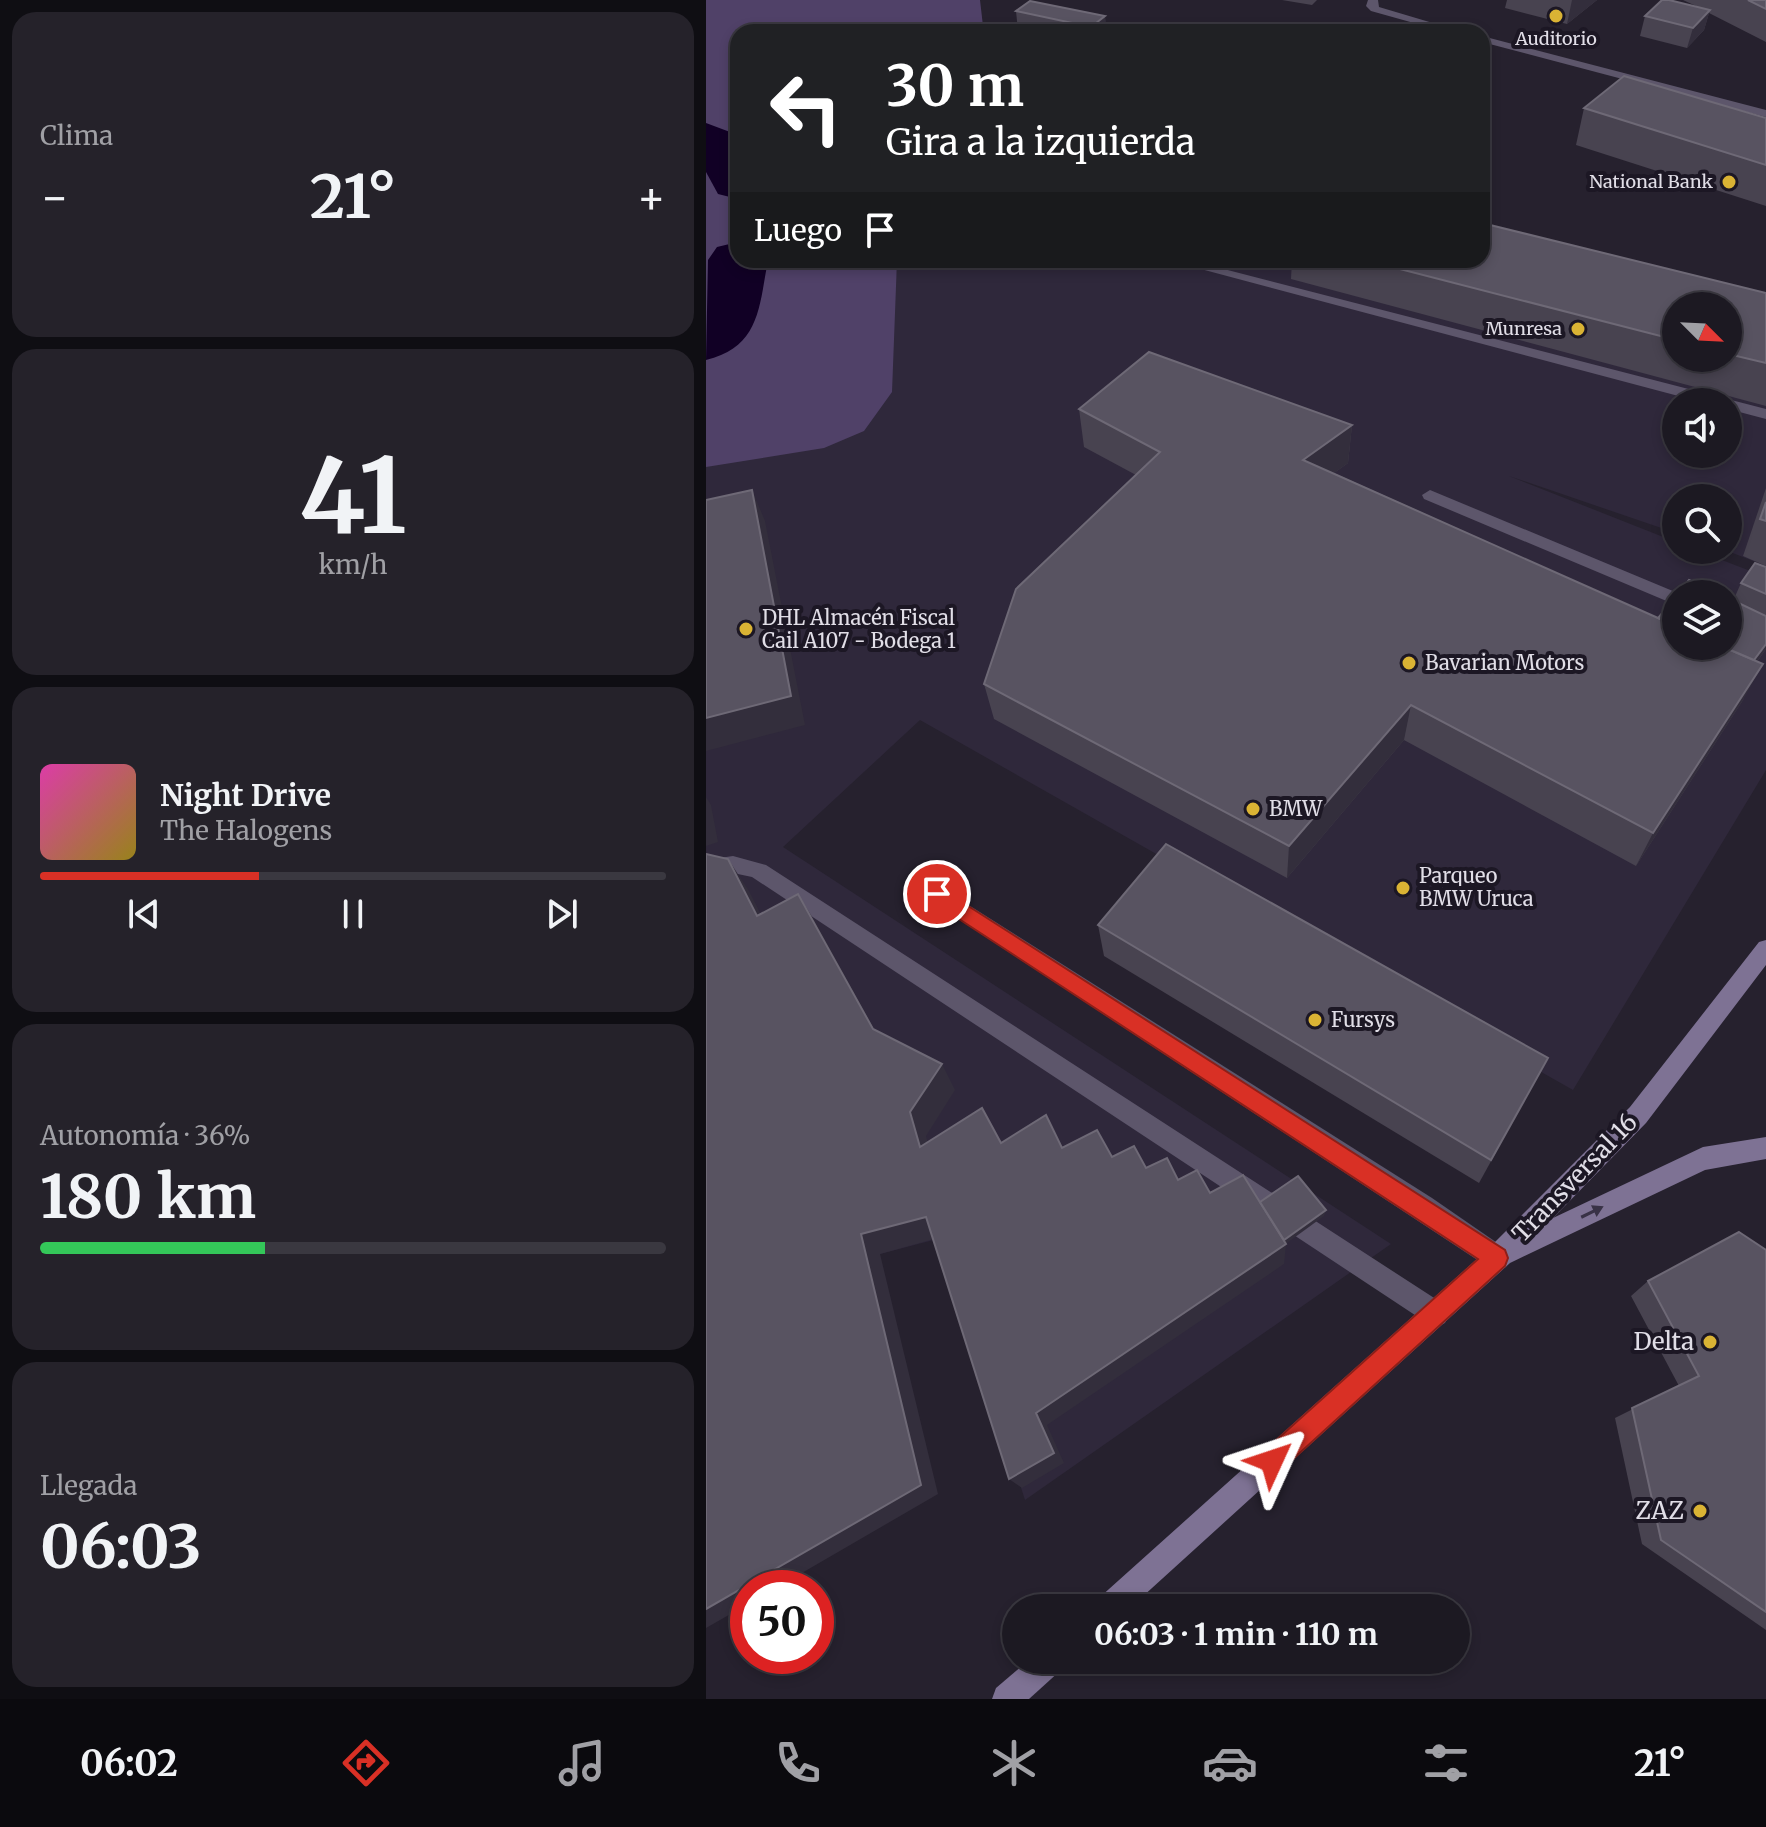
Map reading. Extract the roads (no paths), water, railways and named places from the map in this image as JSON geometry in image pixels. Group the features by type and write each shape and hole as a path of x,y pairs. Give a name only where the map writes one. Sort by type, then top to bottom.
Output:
{"main road":[{"name":"Transversal 16","path":"1125,1594 1497,1258 1638,1115 1766,949"},
{"path":"1497,1258 1703,1159 1766,1148"},
{"path":"1007,1699 1035,1674"}],"lane":[{"path":"1373,0 1371,6 1375,9 1429,24"},
{"path":"1490,41 1766,114"},
{"path":"1205,268 1665,388"},
{"path":"1742,408 1766,414"},
{"path":"1430,495 1662,593"},
{"path":"706,868 727,863 744,864 759,871 1436,1314"},
{"path":"937,894 1497,1258"}],"waterway":[{"path":"706,139 722,148 730,165"},
{"path":"706,341 725,322 736,268"}],"place":[{"name":"Auditorio","path":"1556,16"},
{"name":"National Bank","path":"1729,182"},
{"name":"Munresa","path":"1578,329"},
{"name":"DHL Almacén Fiscal Cail A107 - Bodega 1","path":"746,629"},
{"name":"Bavarian Motors","path":"1409,663"},
{"name":"BMW","path":"1253,809"},
{"name":"Parqueo BMW Uruca","path":"1403,888"},
{"name":"Fursys","path":"1315,1020"},
{"name":"Delta","path":"1710,1342"},
{"name":"ZAZ","path":"1700,1511"}]}
